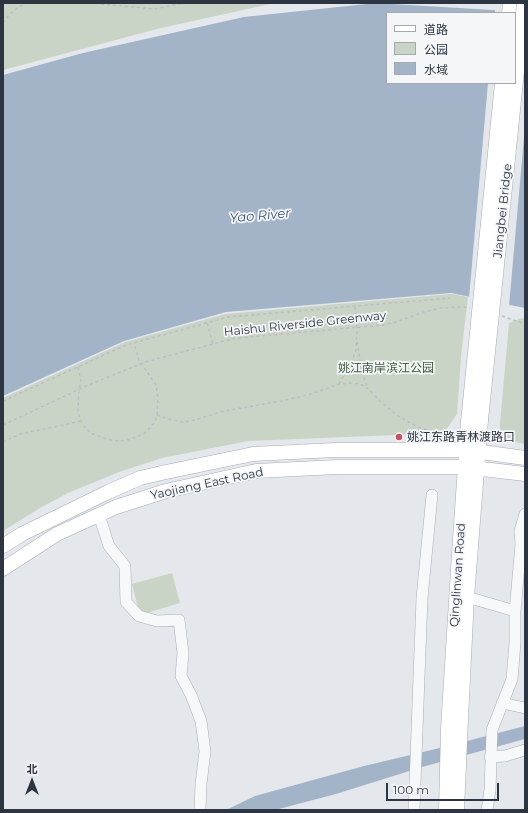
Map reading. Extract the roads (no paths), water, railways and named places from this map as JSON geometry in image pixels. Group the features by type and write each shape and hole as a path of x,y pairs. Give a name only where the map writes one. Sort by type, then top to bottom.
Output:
{"main road":[{"name":"Jiangbei Bridge","path":"516,71 524,3"},
{"name":"Jiangbei Bridge","path":"475,421 502,84"},
{"name":"Jiangbei Bridge","path":"475,421 515,84"},
{"name":"Qinglinwan Road","path":"453,762 460,719 467,597 471,468 475,421"},
{"name":"Yaojiang East Road","path":"3,546 22,534 140,478 181,468 253,454 335,450 472,451 525,458"},
{"name":"Yaojiang East Road","path":"3,569 57,534 116,507 166,491 256,471 337,467 471,468 525,474"},
{"name":"Qinglinwan Road","path":"453,762 448,729 459,554 471,468"},
{"path":"446,810 453,762"},
{"path":"453,762 457,810"}],"street":[{"path":"414,810 422,598 432,495"},
{"path":"487,810 490,790 492,730 512,679 515,643 515,611 521,544 520,531 525,514"},
{"path":"99,515 109,546 125,566 126,602 139,616 157,621 179,620 183,653 181,676 191,695 201,721 205,751 200,810"},
{"path":"467,597 515,611"},
{"path":"502,703 525,708"},
{"path":"490,755 505,756 525,750"}],"water":[{"name":"Yao River","path":"376,3 525,12 525,308 451,293 226,312 124,341 3,396 3,75 83,53 244,17"},
{"path":"525,726 525,739 422,767 336,794 275,810 226,810 255,796 364,766"}],"place":[{"name":"姚江东路青林渡路口","path":"399,437"}],"park label":[{"name":"姚江南岸滨江公园","path":"386,368"}]}
